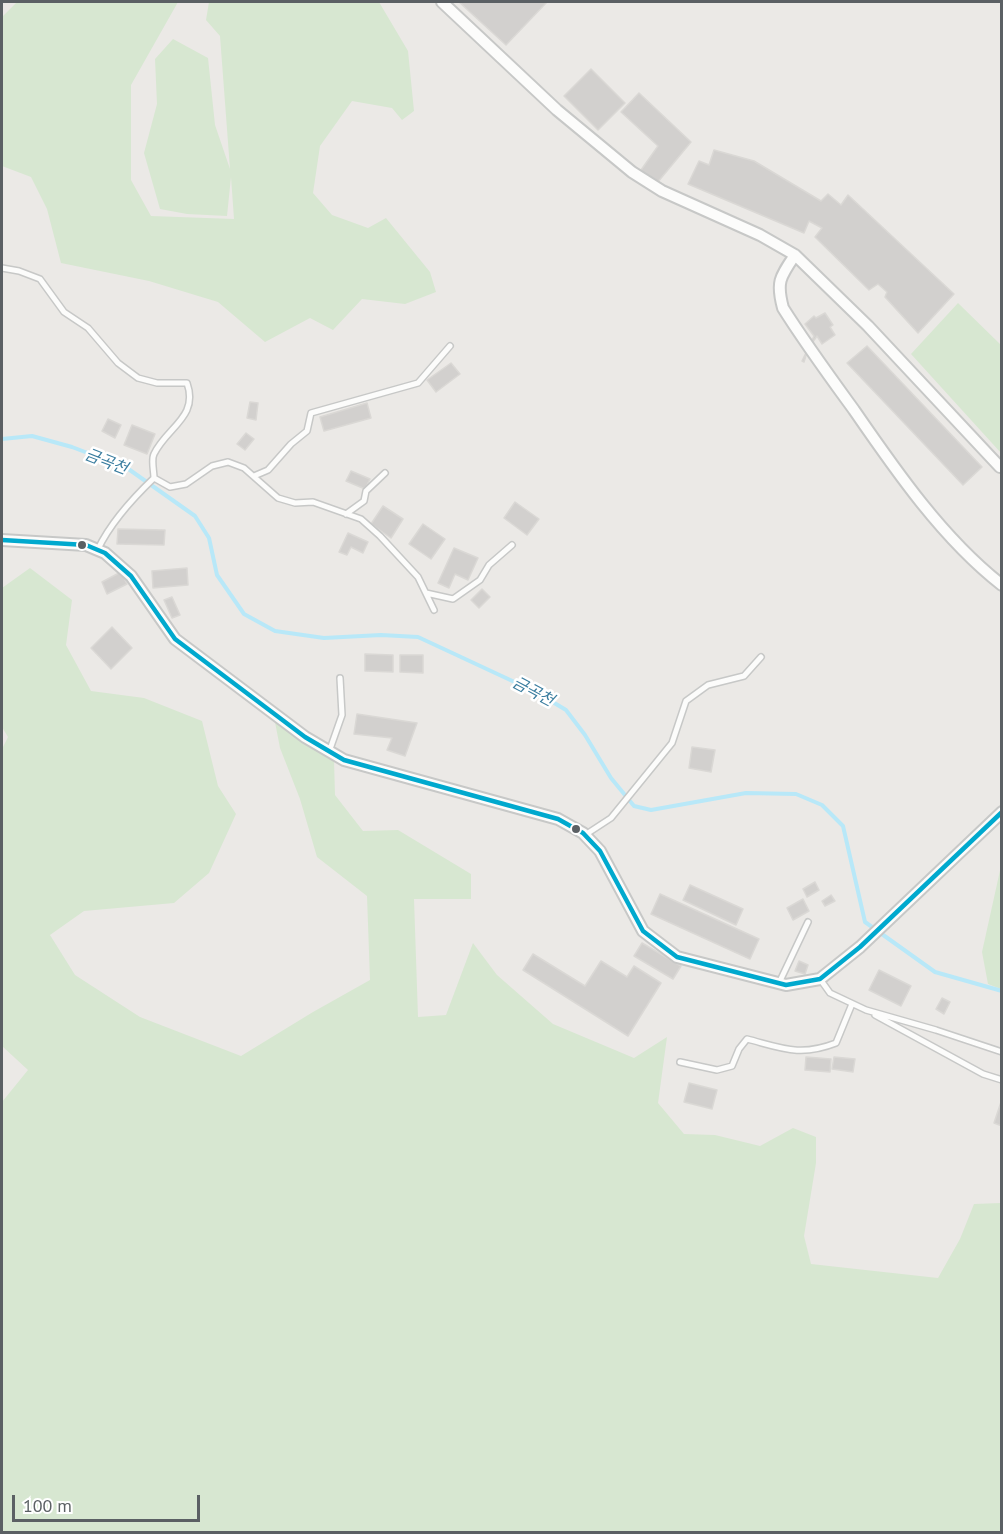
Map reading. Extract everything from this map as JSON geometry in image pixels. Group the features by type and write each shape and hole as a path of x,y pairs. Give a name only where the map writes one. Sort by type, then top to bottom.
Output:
{"street":[{"path":"442,2 558,110 632,172 662,191 760,235 795,255 868,326 1001,468"},
{"path":"795,255 782,274 779,283 783,308 889,461 936,519 985,572 1002,585"},
{"path":"2,540 86,545 105,552 131,576 175,639 305,737 344,760 558,819 585,835 600,851 643,931 677,957 786,985 820,980 860,947 1002,812"}],"lane":[{"path":"782,274 795,266 807,266"},
{"path":"2,268 19,271 40,279 64,312 88,328 118,363 138,378 157,383 187,383 191,396 188,410 153,456 154,478 106,533 98,549"},
{"path":"254,476 268,470 291,444 308,431 311,413 418,383 450,346"},
{"path":"154,478 170,487 186,484 212,466 228,462 244,468 278,498 295,503 313,502 361,519 418,577 434,610"},
{"path":"346,514 364,501 366,491 385,473"},
{"path":"426,593 453,599 480,580 489,565 512,545"},
{"path":"585,835 611,818 672,743 686,701 708,685 744,676 761,657"},
{"path":"329,752 342,716 340,678"},
{"path":"779,983 808,922"},
{"path":"820,980 830,993 866,1010 983,1074 1002,1080"},
{"path":"680,1062 717,1070 732,1066 739,1049 747,1039 799,1052 821,1049 837,1043 852,1004"},
{"path":"866,1010 936,1029 1002,1053"}],"green space":[{"path":"17,2 178,2 131,85 131,180 151,216 234,219 231,177 227,216 187,214 160,209 144,153 157,104 155,59 173,39 208,58 215,125 230,169 220,36 206,20 209,2 379,2 408,51 414,111 402,120 392,108 352,101 320,146 313,193 332,215 368,228 386,218 430,272 436,292 405,304 362,299 333,330 310,318 265,342 218,302 149,281 61,263 47,209 31,177 2,166 2,17"},
{"path":"958,303 1001,345 1001,453 911,354"},
{"path":"30,568 72,600 66,645 91,691 144,698 202,721 218,786 236,814 209,873 174,903 84,911 50,935 75,975 140,1017 241,1056 370,980 367,896 317,857 300,799 280,748 275,722 334,760 335,795 363,831 398,830 471,874 471,899 414,899 418,1017 446,1015 473,943 497,975 553,1024 634,1058 667,1037 658,1103 684,1134 715,1135 760,1146 793,1128 816,1137 816,1163 804,1236 811,1264 938,1278 960,1239 974,1204 1001,1203 1001,1532 2,1532 2,1102 28,1070 2,1046 2,749 8,737 2,727 2,588"},
{"path":"1001,866 1001,989 988,984 982,952"}],"building":[{"path":"459,2 547,2 506,45"},
{"path":"591,69 625,103 598,130 564,96"},
{"path":"639,93 691,142 657,183 641,170 658,146 621,112"},
{"path":"714,150 754,161 821,201 828,194 841,205 848,195 954,294 918,333 885,297 887,292 878,284 869,290 815,237 822,228 809,221 804,233 688,184 699,161 709,165"},
{"path":"825,313 833,325 830,327 835,335 822,344 817,336 808,349 804,362 802,361 814,336 805,324 814,316 816,318"},
{"path":"867,346 982,467 963,485 847,363"},
{"path":"451,363 460,374 436,392 427,380"},
{"path":"250,402 258,403 256,420 247,418"},
{"path":"367,403 371,418 324,431 320,417"},
{"path":"108,419 121,425 115,438 102,431"},
{"path":"132,425 155,434 147,454 124,445"},
{"path":"246,433 254,439 245,450 237,444"},
{"path":"351,471 370,479 365,489 346,481"},
{"path":"515,502 539,519 527,535 504,518"},
{"path":"383,506 403,519 391,538 371,524"},
{"path":"423,524 445,539 431,559 409,544"},
{"path":"118,529 165,530 164,545 117,544"},
{"path":"348,533 368,542 363,553 351,547 347,555 339,552"},
{"path":"454,548 478,558 468,580 455,574 449,588 438,583"},
{"path":"187,568 188,585 153,588 152,571"},
{"path":"121,572 127,584 107,594 102,582"},
{"path":"482,589 490,597 479,608 471,600"},
{"path":"172,597 180,615 172,618 164,600"},
{"path":"112,627 132,648 111,669 91,648"},
{"path":"365,654 393,655 393,672 365,671"},
{"path":"400,655 423,655 423,673 400,672"},
{"path":"357,714 417,723 405,756 387,750 392,738 354,734"},
{"path":"692,747 715,750 711,772 689,768"},
{"path":"815,882 819,890 807,897 803,889"},
{"path":"690,885 743,909 736,925 683,900"},
{"path":"660,894 759,939 750,959 651,914"},
{"path":"831,895 835,901 825,906 822,901"},
{"path":"803,899 809,911 793,920 787,908"},
{"path":"642,943 681,966 673,979 634,956"},
{"path":"533,954 585,986 601,961 627,977 634,966 661,983 628,1036 523,970"},
{"path":"799,961 808,965 805,974 795,971"},
{"path":"879,970 911,986 901,1006 869,990"},
{"path":"942,998 950,1002 944,1014 936,1009"},
{"path":"806,1057 831,1059 830,1072 805,1070"},
{"path":"834,1057 855,1059 853,1072 832,1069"},
{"path":"689,1083 717,1090 712,1109 684,1102"},
{"path":"1002,1099 1002,1126 994,1123"}],"waterway":[{"name":"금곡천","path":"2,439 32,436 72,447 127,468 195,516 209,538 217,575 244,614 275,631 324,638 381,635 418,637 536,692 566,710 585,735 611,778 634,806 651,810 746,793 796,794 822,805 843,826 865,922 935,972 1002,991"}],"transit line":[{"path":"2,540 86,545 105,553 131,576 175,639 305,737 344,760 558,819 583,833 600,851 643,931 677,957 786,985 820,979 860,947 1002,812"}]}
